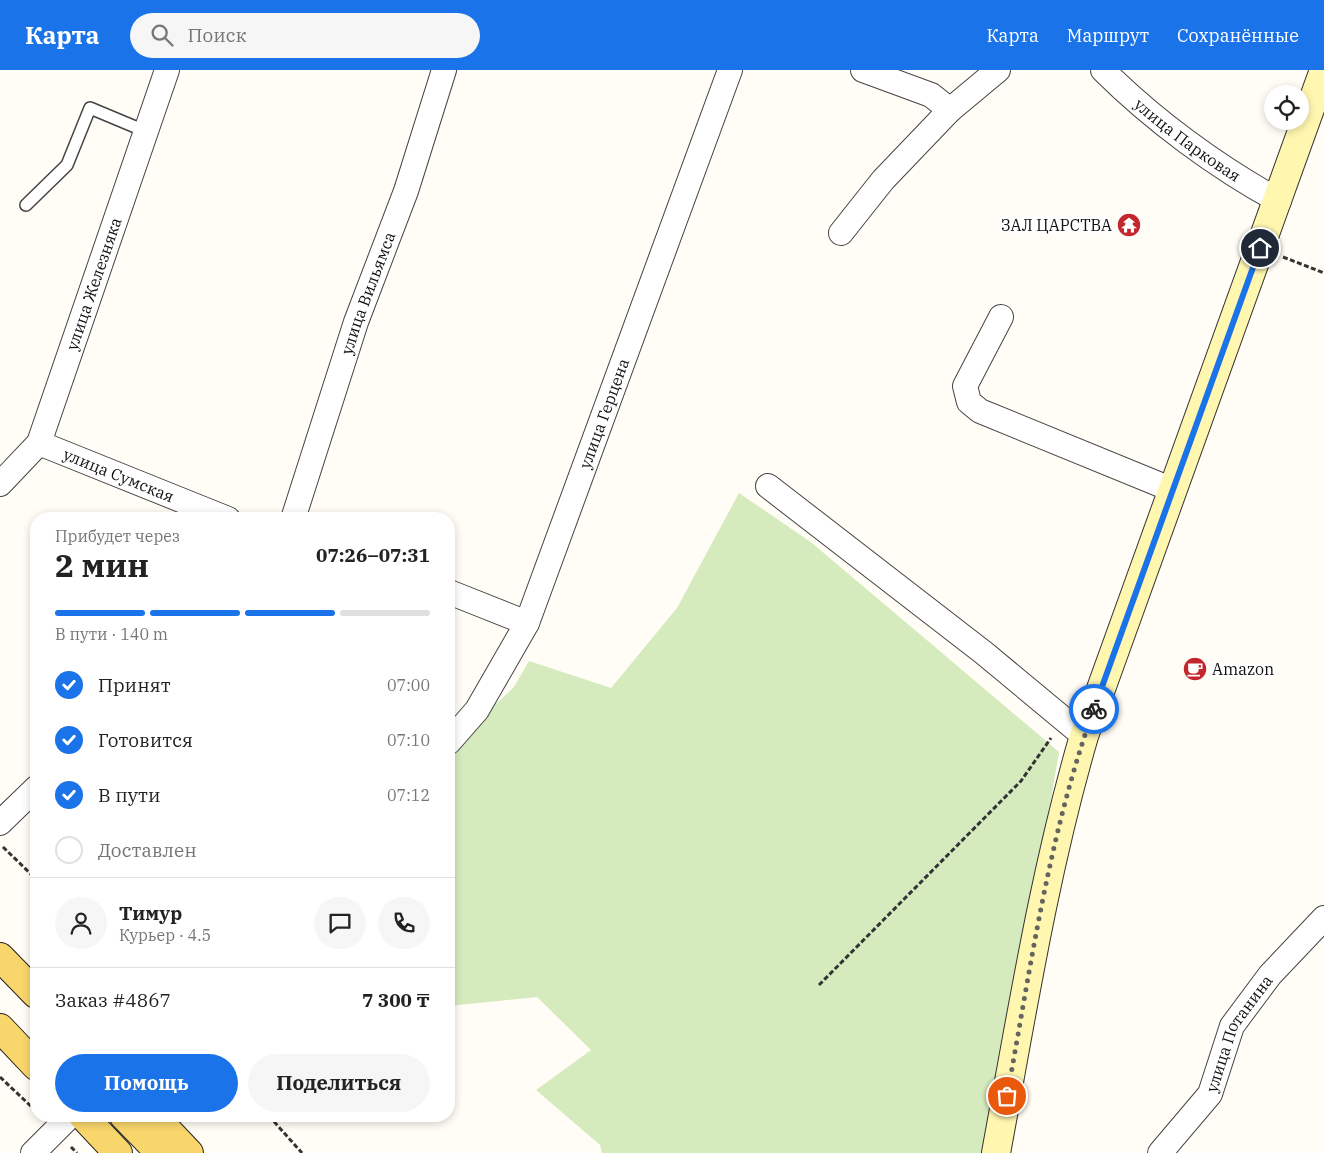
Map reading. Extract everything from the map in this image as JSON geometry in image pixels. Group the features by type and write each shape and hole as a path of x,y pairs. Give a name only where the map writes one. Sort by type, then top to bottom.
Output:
{"main road":[{"path":"996,1153 1038,923 1062,811 1073,728 1173,490 1324,70"},
{"path":"0,957 30,988"},
{"path":"0,1028 30,1053"},
{"path":"89,1122 118,1153"},
{"path":"130,1122 160,1153"},
{"path":"160,1122 189,1153"}],"street":[{"name":"улица Железняка","path":"0,484 39,443 144,131 167,70"},
{"name":"улица Вильямса","path":"295,512 356,322 406,191 444,70"},
{"name":"улица Герцена","path":"455,735 477,710 527,623 730,70"},
{"path":"863,70 932,95 950,110"},
{"path":"841,233 883,180 950,110 998,70"},
{"name":"улица Парковая","path":"1103,70 1117,84 1225,170 1278,201"},
{"path":"1001,317 965,386 969,402 980,411 1173,490"},
{"name":"улица Сумская","path":"39,443 211,512"},
{"path":"768,486 984,653 1073,728"},
{"path":"455,594 527,623"},
{"path":"0,823 30,794"},
{"name":"улица Потанина","path":"1160,1153 1210,1094 1232,1026 1270,975 1324,918"},
{"path":"33,1153 64,1122"}],"lane":[{"path":"26,205 67,165 90,108 144,131"}],"path":[{"path":"1260,248 1324,273"},
{"path":"1282,267 1288,249"},
{"path":"819,985 1073,728"},
{"path":"0,844 30,873"},
{"path":"0,1077 30,1106"},
{"path":"274,1122 302,1153"}],"green space":[{"path":"739,493 812,543 1059,752 990,1153 602,1153 600,1145 536,1090 591,1050 537,997 455,1005 455,754 470,728 514,687 529,661 611,688 677,608"}],"way so far":[{"path":"1007,1096 1038,923 1062,811 1094,709"}],"place":[{"name":"ЗАЛ ЦАРСТВА","path":"1129,225"},
{"name":"Amazon","path":"1195,669"}],"route":[{"path":"1094,709 1260,248"}]}
